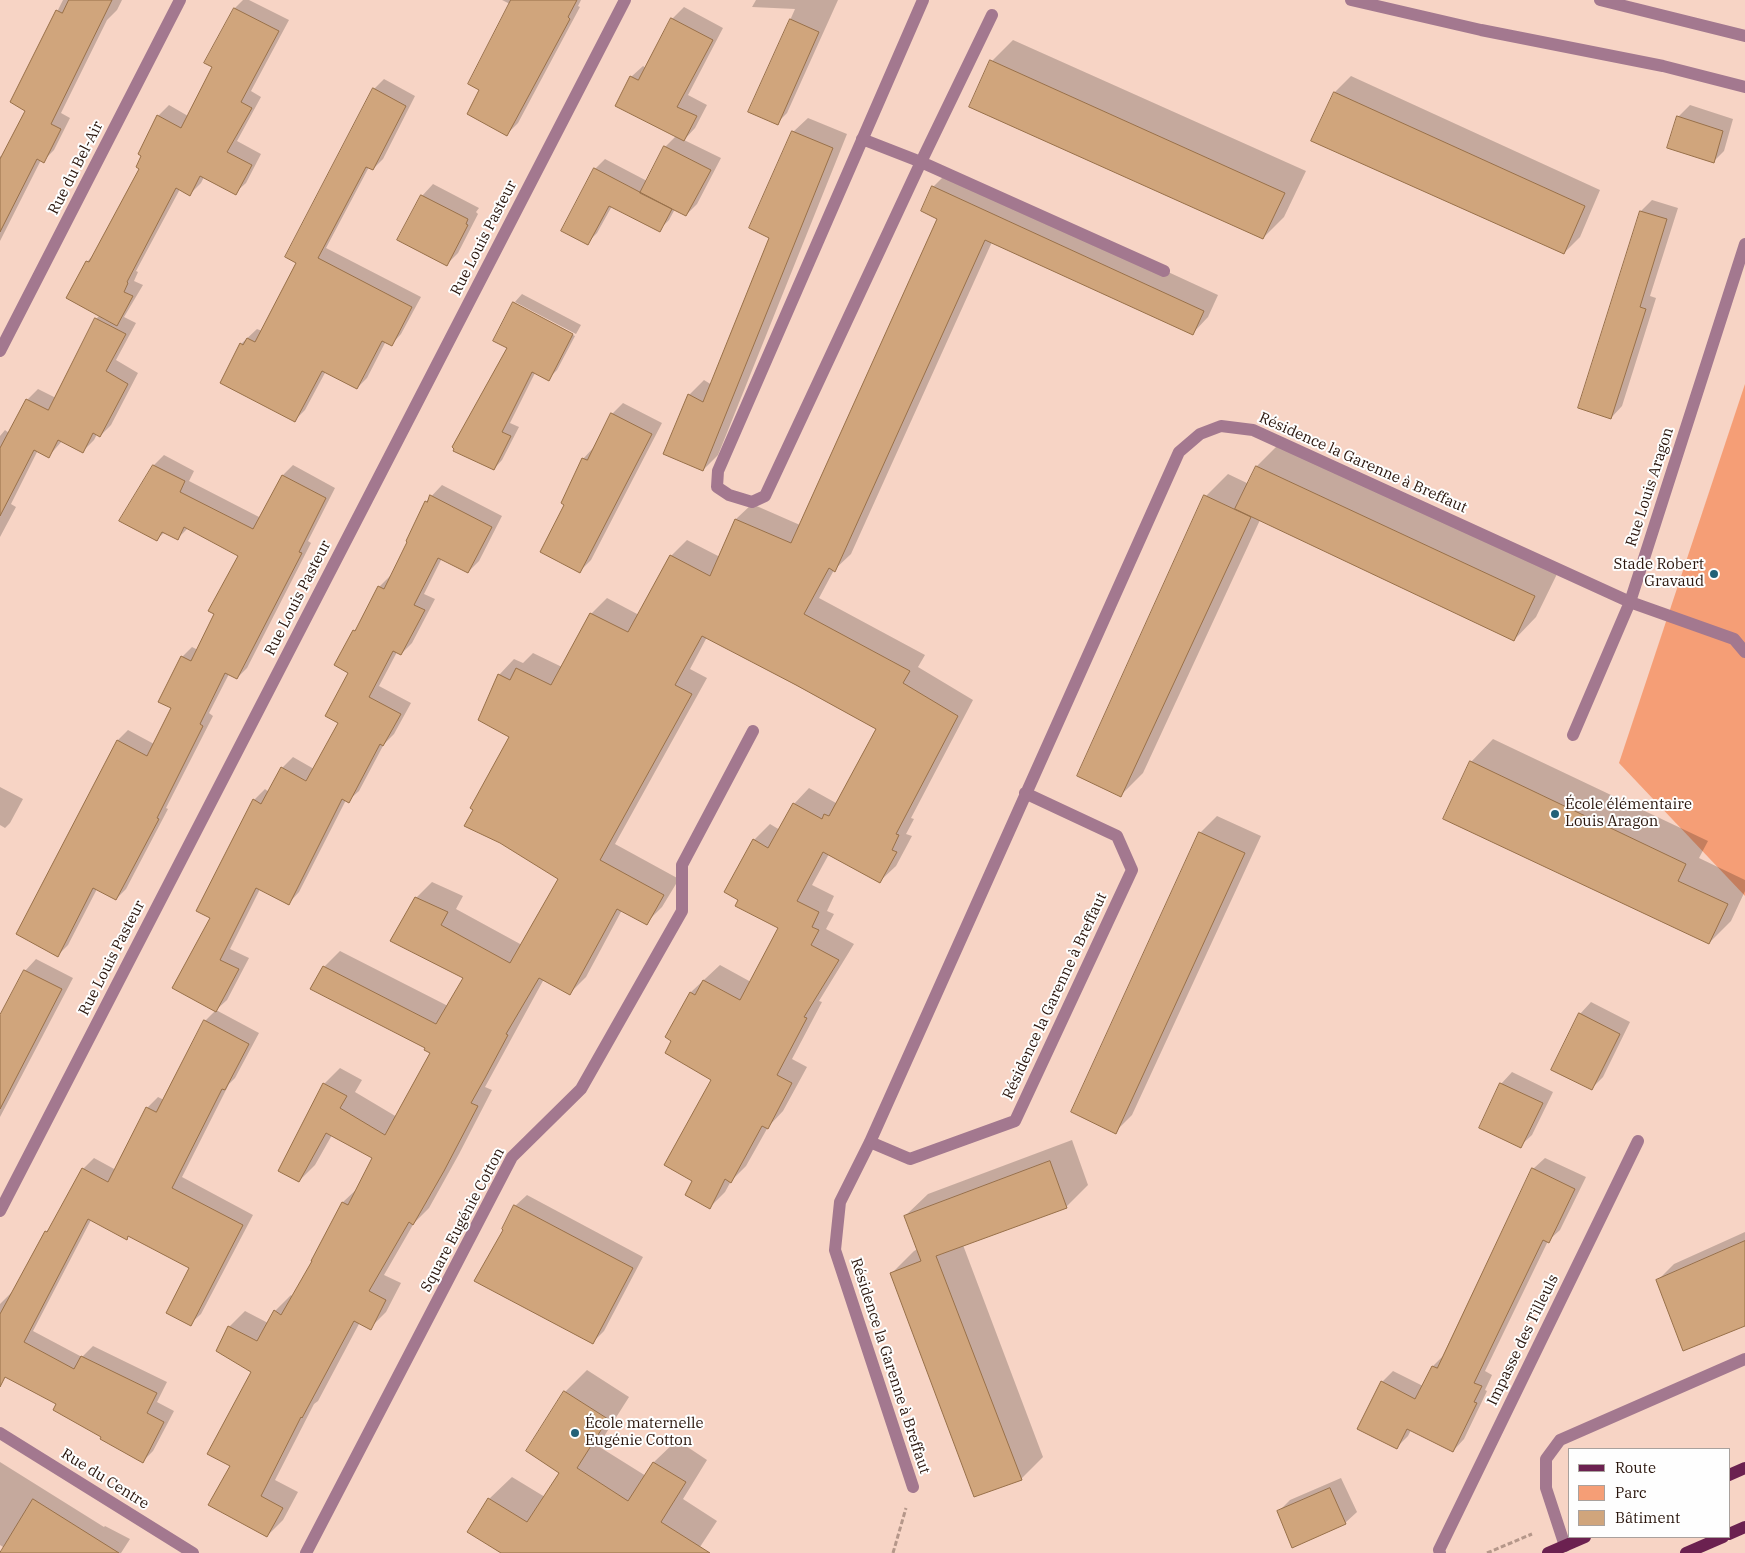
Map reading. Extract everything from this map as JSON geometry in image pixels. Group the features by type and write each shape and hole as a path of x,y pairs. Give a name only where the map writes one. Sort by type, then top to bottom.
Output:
{"main road":[{"path":"1730,1475 1745,1468"},
{"path":"1730,1534 1745,1527"},
{"path":"1548,1553 1583,1538"},
{"path":"1686,1553 1721,1538"}],"street":[{"name":"Rue du Bel-Air","path":"0,351 180,0"},
{"name":"Rue Louis Pasteur","path":"0,1211 625,0"},
{"path":"923,0 718,471 716,487 729,495 752,502 765,496 992,15"},
{"path":"1350,0 1481,30 1663,66 1745,87"},
{"path":"1600,0 1745,36"},
{"path":"862,139 921,162 1164,271"},
{"name":"Rue Louis Aragon","path":"1572,735 1630,602 1745,244"},
{"name":"Résidence la Garenne à Breffaut","path":"913,1487 835,1250 840,1202 870,1142 1179,452 1200,434 1221,426 1252,430 1630,602 1734,639 1745,652"},
{"name":"Square Eugénie Cotton","path":"306,1553 512,1157 581,1089 682,911 682,865 753,731"},
{"name":"Résidence la Garenne à Breffaut","path":"870,1142 910,1159 1015,1120 1132,870 1117,836 1025,793"},
{"name":"Impasse des Tilleuls","path":"1440,1553 1439,1550 1638,1141"},
{"path":"1565,1546 1546,1488 1546,1459 1560,1440 1745,1359"},
{"name":"Rue du Centre","path":"0,1433 193,1553"}],"path":[{"path":"893,1553 913,1487"},
{"path":"1487,1553 1556,1523"}],"green space":[{"name":"Stade Robert Gravaud","path":"1745,384 1745,896 1619,763"}],"building":[{"path":"69,0 112,0 51,124 61,129 44,163 37,159 0,232 0,159 25,111 10,102 56,10 62,13"},
{"path":"511,0 577,0 568,17 570,19 507,136 467,114 479,90 468,84"},
{"path":"234,8 279,31 241,102 252,108 227,152 252,165 236,195 200,176 190,196 176,188 127,282 124,292 133,296 117,326 66,298 86,261 89,262 139,169 136,167 141,156 138,154 157,115 181,128 212,67 204,63"},
{"path":"671,18 713,40 677,107 697,116 684,141 615,106 630,76 638,80"},
{"path":"790,19 819,32 778,125 748,112"},
{"path":"990,60 1285,193 1263,239 969,107"},
{"path":"373,88 406,106 373,170 366,167 318,258 412,307 392,346 382,341 357,389 322,371 295,422 220,383 240,343 243,345 247,338 255,342 296,263 285,257"},
{"path":"1334,92 1585,206 1564,254 1311,141"},
{"path":"1677,116 1723,131 1714,163 1667,148"},
{"path":"792,131 833,148 703,471 663,454 688,394 703,402 769,238 749,228"},
{"path":"664,146 711,170 686,216 640,193"},
{"path":"594,168 672,209 660,232 609,206 588,245 561,231"},
{"path":"932,186 1204,311 1193,335 985,240 835,572 829,568 804,614 910,671 903,683 958,716 896,834 899,835 892,850 897,852 880,883 823,852 797,901 819,912 812,927 819,930 811,945 839,960 804,1017 807,1018 777,1075 792,1083 768,1129 762,1126 731,1183 725,1179 710,1209 685,1195 692,1181 664,1165 711,1080 665,1053 671,1041 665,1037 690,992 695,995 703,980 740,1000 778,928 735,906 738,900 724,892 753,839 768,848 793,803 822,819 824,814 829,816 876,729 702,636 675,685 692,694 600,860 664,895 647,925 617,909 570,995 539,978 506,1034 508,1035 471,1103 478,1106 444,1171 413,1225 409,1222 369,1291 386,1300 371,1330 354,1321 301,1417 261,1496 283,1508 267,1537 208,1505 230,1466 207,1454 251,1372 216,1351 228,1326 257,1341 274,1310 281,1315 312,1261 342,1202 348,1205 372,1158 326,1133 299,1182 278,1171 323,1083 347,1096 340,1108 385,1135 430,1053 424,1050 425,1048 310,989 323,966 436,1024 463,978 390,941 415,897 448,912 441,925 510,963 558,879 500,843 464,826 473,810 470,808 509,737 478,720 498,674 510,680 516,668 551,685 590,613 628,632 670,555 710,576 735,519 791,543 937,219 921,211"},
{"path":"421,195 468,219 466,224 468,225 447,266 397,240"},
{"path":"1640,211 1667,219 1640,307 1646,309 1611,419 1578,408"},
{"path":"513,302 573,334 549,381 532,372 502,432 511,436 494,470 453,451 452,447 507,348 493,341"},
{"path":"95,318 126,334 106,371 128,384 100,437 93,433 83,453 58,440 49,458 34,450 0,516 0,448 26,399 48,410"},
{"path":"611,413 652,434 580,573 540,552 564,505 561,503 582,458 587,460"},
{"path":"153,465 185,481 180,492 253,529 282,475 326,498 299,552 302,553 237,679 225,673 200,724 203,726 157,818 159,819 116,900 93,888 58,957 16,934 117,740 147,756 171,708 158,702 181,656 191,661 214,614 208,611 238,556 184,527 178,540 162,532 157,541 119,521"},
{"path":"1256,466 1535,596 1514,641 1235,509"},
{"path":"430,495 492,527 468,573 438,558 414,605 425,610 401,655 393,651 369,697 401,714 383,746 380,744 349,803 342,799 289,905 256,888 220,960 239,969 216,1012 172,988 210,918 196,911 253,799 261,804 281,767 306,781 338,723 325,716 348,673 334,665 353,630 355,631 378,586 384,589 425,501 427,502"},
{"path":"1204,495 1251,517 1121,797 1077,776"},
{"path":"1470,761 1686,864 1678,881 1728,904 1709,944 1443,819"},
{"path":"1199,832 1245,853 1116,1134 1071,1112"},
{"path":"24,970 62,989 0,1109 0,1015"},
{"path":"1579,1013 1620,1034 1592,1090 1551,1070"},
{"path":"204,1020 249,1044 225,1090 222,1089 172,1188 243,1225 191,1326 166,1313 189,1268 128,1236 127,1240 88,1219 24,1342 74,1369 81,1356 157,1393 147,1413 164,1422 143,1463 53,1410 56,1404 5,1377 0,1387 0,1314 82,1168 108,1182 146,1107 156,1112"},
{"path":"1500,1083 1543,1103 1521,1148 1479,1128"},
{"path":"1050,1161 1067,1208 936,1256 1022,1480 974,1497 890,1273 921,1261 904,1216"},
{"path":"1532,1168 1575,1189 1549,1243 1543,1240 1474,1383 1482,1386 1474,1402 1477,1403 1453,1452 1407,1429 1397,1449 1357,1429 1381,1381 1415,1399 1432,1366 1437,1368"},
{"path":"514,1205 633,1268 593,1344 474,1281 503,1230"},
{"path":"1745,1241 1745,1326 1683,1351 1656,1280"},
{"path":"564,1391 608,1419 577,1468 628,1501 653,1462 686,1482 661,1522 710,1553 501,1553 467,1532 488,1498 527,1522 559,1473 526,1451"},
{"path":"1330,1488 1346,1524 1292,1548 1277,1511"},
{"path":"33,1499 119,1553 0,1553"}],"place":[{"name":"Stade Robert Gravaud","path":"1714,574"},
{"name":"École élémentaire Louis Aragon","path":"1555,814"},
{"name":"École maternelle Eugénie Cotton","path":"575,1433"}]}
